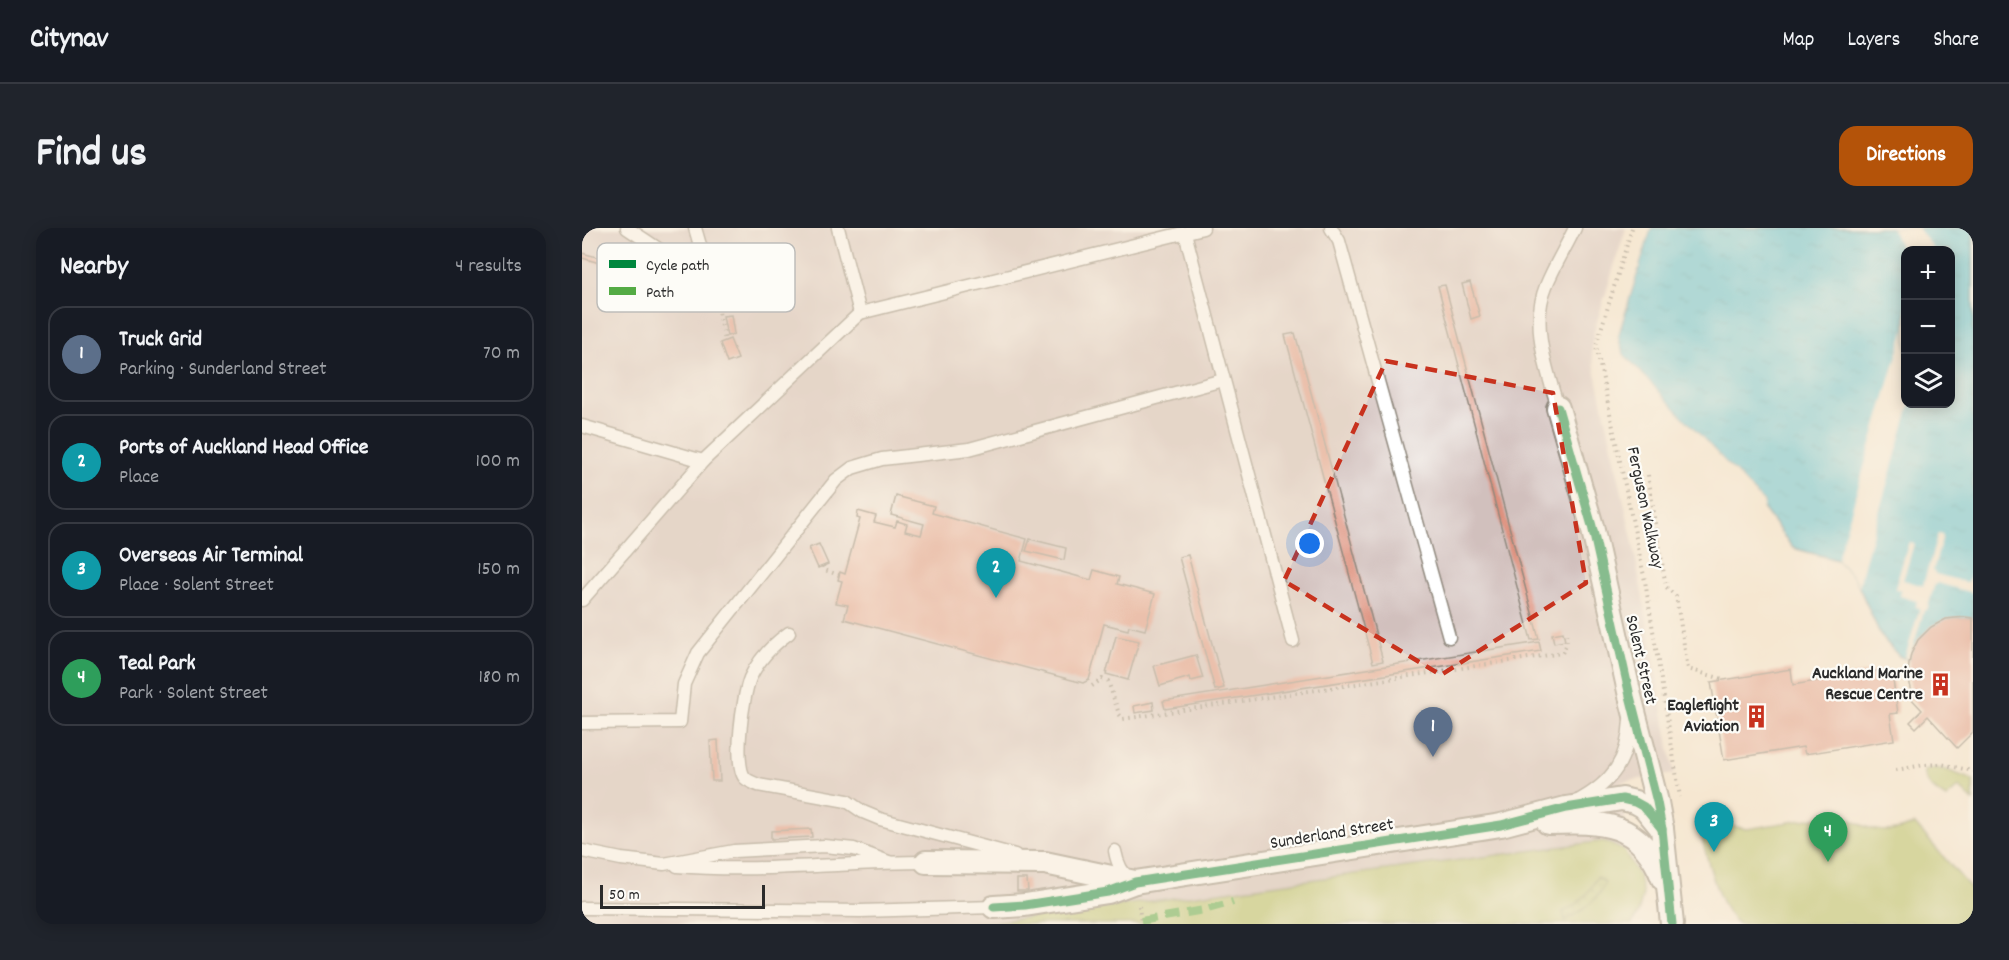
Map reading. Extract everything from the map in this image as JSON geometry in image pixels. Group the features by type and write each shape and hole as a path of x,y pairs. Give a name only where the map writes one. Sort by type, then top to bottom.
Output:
{"street":[{"name":"Solent Street","path":"1557,408 1592,526 1662,829 1672,924"},
{"name":"Sunderland Street","path":"1502,825 1566,808 1622,799 1644,807 1662,829"},
{"name":"Sunderland Street","path":"994,907 1026,905 1108,892 1135,882 1502,825 1583,821 1605,824 1627,831 1642,844 1654,859 1670,901"},
{"name":"Sunderland Street","path":"926,862 1045,863 1135,882"}],"lane":[{"path":"627,228 650,243"},
{"path":"695,228 699,243"},
{"path":"838,228 860,313"},
{"path":"582,600 703,461 860,313 1203,228"},
{"path":"1331,228 1339,241 1449,638"},
{"path":"1557,408 1540,341 1539,315 1545,288 1575,228"},
{"path":"1185,233 1293,640"},
{"path":"582,723 680,722 684,684 698,653 836,480 852,468 882,459 969,449 1224,380"},
{"path":"582,426 703,461"},
{"path":"789,633 764,655 750,679 743,705 740,730 740,768 745,778 758,785 848,801 863,812 880,819 1045,863"},
{"path":"1566,808 1588,796 1620,765 1629,733 1630,696"},
{"path":"664,864 735,850 824,846 854,849 889,862"},
{"path":"582,851 621,859 708,868 926,862"},
{"path":"1115,851 1118,863 1127,877 1135,882"},
{"path":"582,908 861,911 994,907"}],"path":[{"path":"719,312 724,341"},
{"path":"1648,475 1666,587 1676,596 1688,669 1723,680"},
{"path":"823,566 825,570 839,575"},
{"path":"1092,686 1102,679 1108,681 1119,714 1123,719 1562,653 1567,644 1566,632"},
{"path":"1896,770 1941,764 1973,771"},
{"path":"1139,906 1141,924"}],"highlighted area":[{"path":"1386,361 1553,393 1586,583 1441,675 1284,581"}],"shaded area":[{"path":"582,228 1626,228 1595,328 1592,354 1633,543 1674,774 1621,782 1628,845 1624,850 1603,841 994,922 625,924 582,921"}],"green space":[{"path":"1935,768 1973,780 1973,801 1959,787 1946,798 1935,790 1929,784 1924,771"},
{"path":"1839,814 1876,830 1894,830 1915,824 1973,891 1973,924 1739,924 1731,917 1718,892 1697,819 1747,829"},
{"path":"1603,841 1624,850 1639,876 1643,894 1638,913 1632,924 919,924 994,922"},
{"path":"1597,877 1605,882 1599,894 1577,914 1565,920 1563,912 1583,898"}],"water":[{"path":"1651,228 1973,228 1973,618 1963,617 1943,622 1925,634 1909,660 1899,656 1881,636 1855,578 1837,560 1793,548 1763,508 1764,503 1624,355 1618,337"}],"pier":[{"path":"1648,228 1651,228 1620,328 1618,337 1620,346 1624,355 1764,503 1763,508 1760,508 1761,504 1622,357 1617,347 1615,337 1617,327"},
{"path":"1892,228 1918,228 1931,246 1901,246 1901,248"},
{"path":"1901,343 1901,408 1909,408 1859,587 1855,578 1837,560"},
{"path":"1938,534 1943,535 1933,570 1935,574 1968,583 1973,568 1973,593 1938,583 1934,586 1909,659 1905,658 1920,608 1916,607 1917,601 1900,596 1901,591 1895,589 1909,542 1914,543 1903,580 1923,586"}],"building":[{"path":"582,253 597,257 597,262 582,258"},
{"path":"1470,282 1480,316 1471,319 1462,284"},
{"path":"1445,285 1539,639 1531,640 1438,286"},
{"path":"731,315 734,334 727,336 723,316"},
{"path":"1295,333 1383,661 1373,663 1285,335"},
{"path":"730,339 738,359 727,363 720,343"},
{"path":"896,496 934,506 932,513 1027,539 1021,561 1091,580 1094,570 1119,577 1117,584 1155,594 1145,630 1129,626 1128,630 1104,624 1089,680 1083,683 844,619 848,605 836,603 842,581 838,580 840,572 845,574 860,519 857,518 858,511 876,516 874,522 895,527 897,521 907,524 905,531 921,535 924,524 891,515"},
{"path":"1030,539 1066,548 1064,560 1026,551"},
{"path":"819,544 828,564 818,568 809,548"},
{"path":"1188,555 1224,688 1215,690 1179,557"},
{"name":"Auckland Marine Rescue Centre","path":"1973,618 1973,732 1957,748 1928,716 1916,728 1910,722 1922,710 1908,695 1912,693 1908,675 1911,654 1918,640 1931,627 1946,619"},
{"path":"1563,632 1565,641 1554,643 1552,634"},
{"path":"1116,636 1139,641 1128,680 1106,674"},
{"path":"1539,642 1541,651 1165,709 1163,701"},
{"path":"1196,655 1203,678 1191,681 1190,677 1160,686 1154,666"},
{"path":"1791,669 1793,685 1883,670 1884,675 1892,674 1898,713 1890,714 1894,740 1805,754 1803,747 1724,760 1711,682"},
{"path":"1153,702 1154,710 1135,713 1134,706"},
{"path":"718,740 720,781 712,781 710,741"},
{"path":"811,829 812,837 771,839 771,831"},
{"path":"1017,879 1027,879 1028,891 1017,891"}],"marked path":[{"path":"1141,921 1204,910 1233,902"}],"cycle path":[{"path":"1558,408 1592,526 1630,696 1657,802 1672,924"},
{"path":"994,907 1025,905 1108,892 1135,882 1501,825 1566,808 1622,799 1644,807 1662,829"}],"place":[{"name":"Ports of Auckland Head Office","path":"996,598"},
{"name":"Auckland Marine Rescue Centre","path":"1941,684"},
{"name":"Eagleflight Aviation","path":"1757,716"},
{"name":"Truck Grid","path":"1433,757"},
{"name":"Overseas Air Terminal","path":"1714,852"},
{"name":"Teal Park","path":"1828,862"}]}
